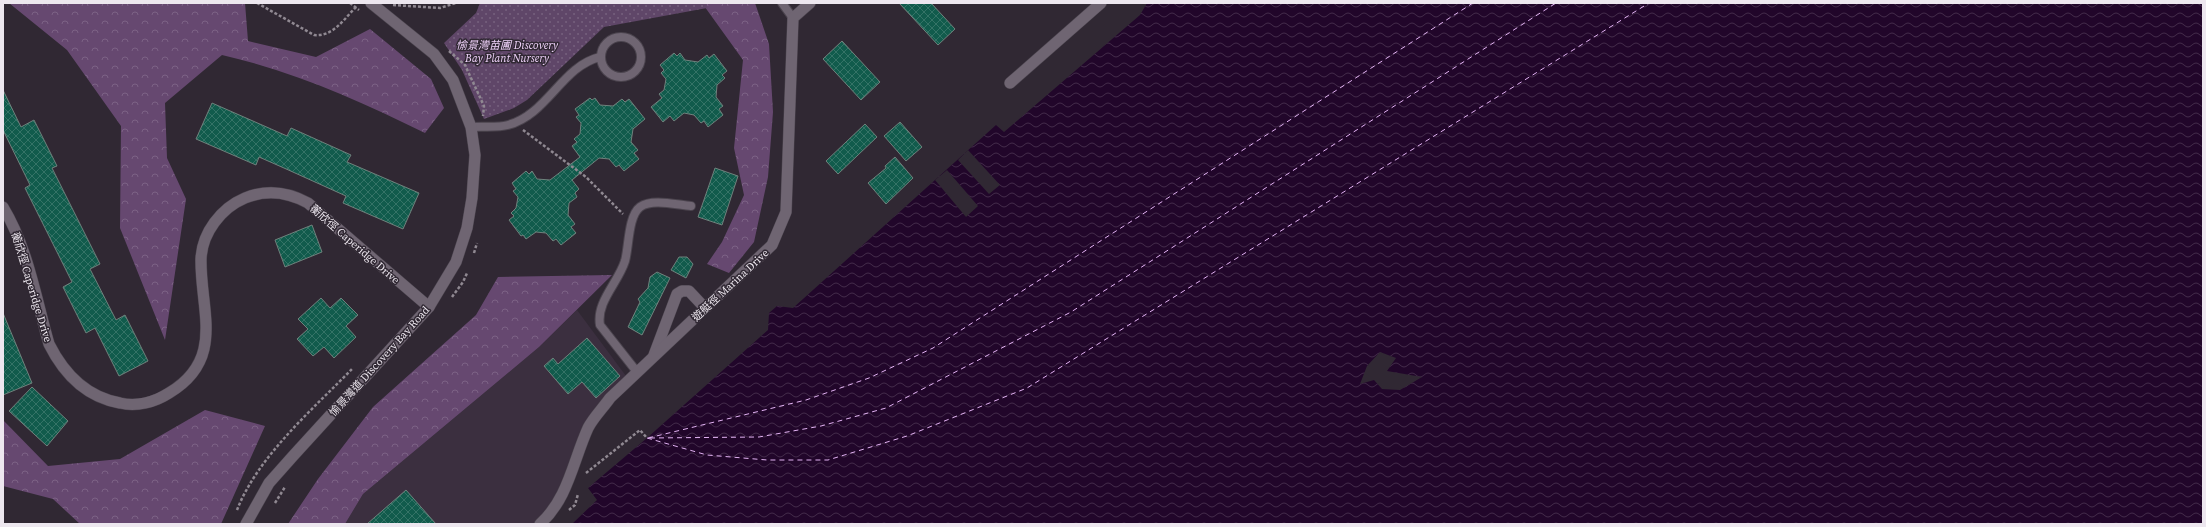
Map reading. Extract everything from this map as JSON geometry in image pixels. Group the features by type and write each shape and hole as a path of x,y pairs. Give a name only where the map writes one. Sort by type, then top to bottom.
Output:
{"street":[{"name":"愉景灣道 Discovery Bay Road","path":"246,524 266,489 278,472 429,307 456,262 467,228 472,198 476,127 453,80 434,54 371,3"},
{"path":"793,18 810,3"},
{"path":"1010,82 1101,3"},
{"name":"遊艇徑 Marina Drive","path":"540,524 563,494 589,427 610,398 772,245 786,212 793,18"},
{"name":"蘅欣徑 Caperidge Drive","path":"3,207 11,220 21,245 49,344 55,357 75,382 90,393 106,401 124,404 143,404 160,398 176,389 190,376 200,361 208,325 201,259 205,241 220,215 239,200 250,196 274,192 292,196 308,203 429,307"},
{"path":"653,357 677,294 682,291 689,291 705,308"}],"lane":[{"path":"782,3 793,18"},
{"path":"625,37 637,44 641,57 637,69 633,74 621,78 609,74 604,69 600,57 605,44 611,39 625,37"},
{"path":"476,127 508,125 533,112 580,67 590,59 600,57"},
{"path":"637,372 600,326 599,317 601,308 613,288 624,263 631,222 634,214 640,207 648,203 692,206"}],"path":[{"path":"257,3 314,35 319,36 328,34 336,28 356,7"},
{"path":"397,8 393,5 440,8 456,3"},
{"path":"448,50 465,65 484,106 476,127"},
{"path":"513,122 586,177 631,222"},
{"path":"474,254 478,240"},
{"path":"450,299 463,282 468,268"},
{"path":"584,474 640,430 647,438"},
{"path":"272,507 288,484"},
{"path":"564,515 575,505 579,493"}],"shaded area":[{"path":"577,310 629,380 589,427 563,493 540,524 345,524 363,494 539,347"}],"green space":[{"path":"9,3 245,3 248,41 316,57 370,29 431,79 444,108 425,133 351,98 300,78 275,69 222,55 165,103 167,158 186,199 165,340 120,228 121,126 67,50"},
{"name":"愉景灣苗圃 Discovery Bay Plant Nursery","path":"480,3 706,3 707,8 604,27 527,100 514,108 484,119 462,70 444,43 476,13"},
{"path":"702,3 755,3 769,44 773,112 768,177 754,242 729,273 707,264 722,242 744,195 734,148 743,60"},
{"path":"612,275 539,347 363,494 345,524 288,524 318,479 373,407 476,315 498,277"},
{"path":"205,410 265,426 221,524 80,524 53,499 3,486 3,420 48,466 120,459"}],"water":[{"path":"1147,3 2203,3 2203,524 572,524 597,500 588,488 647,438 768,330 769,313 777,306 793,308 996,125 1004,132 1140,15","holes":["1380,352 1396,358 1387,371 1422,377 1400,390 1382,389 1374,380 1360,384 1367,366"]}],"pier":[{"path":"968,150 1000,185 989,194 958,160"},
{"path":"947,170 978,206 966,217 935,180"}],"building":[{"path":"899,3 931,3 955,29 938,45"},
{"path":"842,41 880,82 861,100 823,59"},
{"path":"674,53 677,56 680,53 685,60 698,62 707,55 709,58 714,54 727,71 722,75 725,78 717,85 716,97 723,106 719,109 723,115 708,127 704,121 701,123 694,115 684,113 674,121 670,116 663,122 651,107 662,98 659,94 664,90 666,79 661,73 664,70 660,65"},
{"path":"3,90 21,127 34,120 57,166 52,168 100,264 90,269 116,320 125,315 148,361 119,376 95,328 86,333 63,287 72,282 25,188 30,185 3,130"},
{"path":"590,98 592,100 595,98 600,105 613,106 622,99 625,102 629,99 645,119 633,129 631,142 638,150 634,153 639,159 624,171 619,165 616,167 609,159 599,158 572,180 579,189 575,193 577,197 569,203 568,215 575,224 571,227 576,233 561,245 556,239 553,241 546,233 536,232 526,239 523,235 521,236 509,220 514,216 511,213 516,208 518,197 513,191 516,189 512,183 526,171 529,174 532,171 537,179 550,180 580,157 572,146 577,142 574,139 580,134 581,123 576,117 579,115 575,109"},
{"path":"212,103 287,136 291,128 351,155 347,162 419,193 403,229 343,203 346,196 259,157 256,165 196,139"},
{"path":"900,122 922,147 906,161 884,136"},
{"path":"865,124 877,137 838,174 826,161"},
{"path":"895,157 913,178 886,204 868,183 886,168 885,166"},
{"path":"715,168 738,176 722,225 698,217"},
{"path":"312,225 322,252 285,267 275,240"},
{"path":"679,257 687,257 693,264 686,278 671,270"},
{"path":"657,272 670,278 642,335 628,327 640,302 638,299 648,288 650,277"},
{"path":"321,298 330,308 341,298 358,315 346,326 356,337 334,358 324,347 313,356 297,339 308,329 298,319"},
{"path":"3,313 32,383 3,395"},
{"path":"587,338 620,376 596,398 582,382 568,394 544,366 553,358 558,364"},
{"path":"32,387 68,421 47,446 9,411"},
{"path":"406,490 436,524 367,524"}],"ferry route":[{"path":"648,438 806,400 869,378 933,348 1473,3"},
{"path":"650,438 759,437 821,426 886,408 1071,312 1556,3"},
{"path":"647,438 707,455 767,460 828,460 907,436 1027,388 1649,3"}]}
